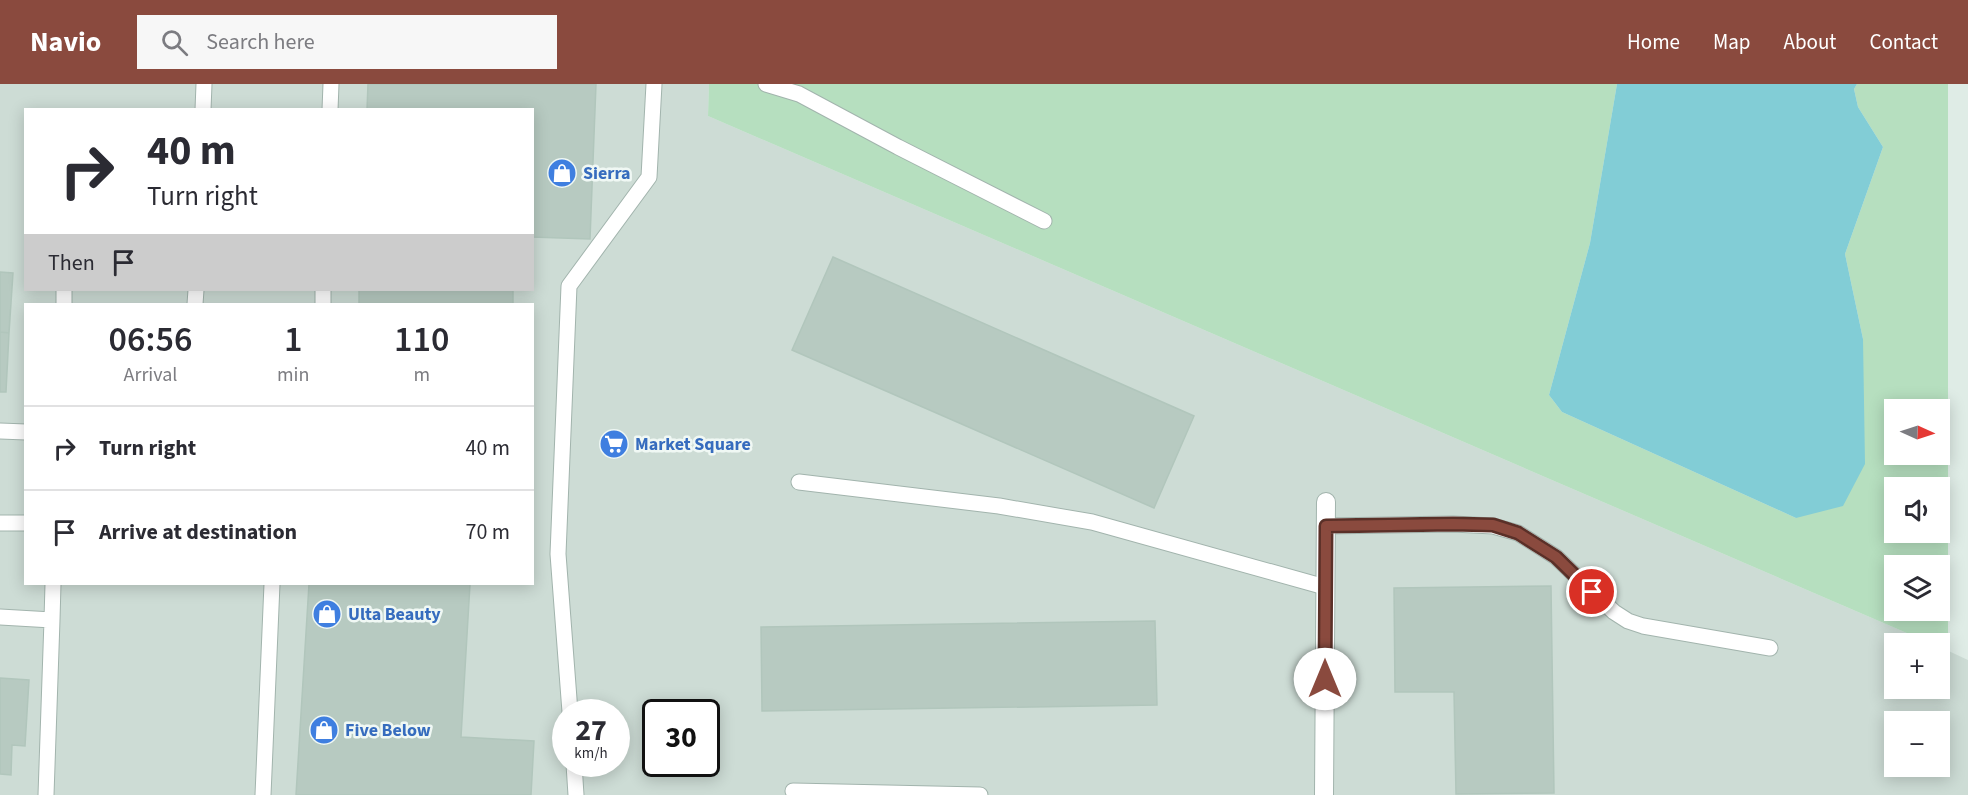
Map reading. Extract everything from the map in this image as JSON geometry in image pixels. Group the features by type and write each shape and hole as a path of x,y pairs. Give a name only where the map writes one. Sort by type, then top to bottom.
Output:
{"street":[{"path":"1324,795 1326,502"}],"lane":[{"path":"203,108 204,84"},
{"path":"330,108 331,84"},
{"path":"569,699 558,554 569,286 649,177 654,84"},
{"path":"766,84 799,94 897,147 1044,221"},
{"path":"0,431 24,432"},
{"path":"799,482 999,506 1092,522 1325,587"},
{"path":"0,523 24,523"},
{"path":"1326,526 1493,525 1518,533 1556,557 1592,592 1628,621 1644,626 1770,648"},
{"path":"46,795 53,585"},
{"path":"263,795 272,585"},
{"path":"0,617 52,620"},
{"path":"575,777 576,795"},
{"path":"793,791 980,795"}],"shaded area":[{"path":"0,84 709,84 708,116 1907,633 1884,633 1884,699 1950,699 1950,652 1968,660 1968,795 0,795"}],"green space":[{"path":"709,84 1617,84 1590,243 1549,395 1562,412 1796,518 1863,339 1845,254 1883,147 1858,107 1854,89 1857,84 1948,84 1948,399 1884,399 1884,465 1948,465 1948,477 1884,477 1884,543 1948,543 1948,555 1884,555 1884,621 1948,621 1948,633 1907,633 708,116"}],"water":[{"path":"1617,84 1857,84 1854,89 1858,107 1883,147 1845,254 1863,339 1865,464 1843,506 1796,518 1562,412 1549,395 1590,243"}],"building":[{"name":"Sierra","path":"368,84 596,84 590,239 534,237 534,108 367,108"},
{"path":"833,257 1194,416 1154,508 792,350"},
{"path":"0,272 13,273 9,333 0,332"},
{"path":"359,291 513,291 513,303 359,303"},
{"path":"0,332 9,333 6,392 0,392"},
{"path":"309,585 470,585 461,737 534,741 531,795 296,795"},
{"path":"1551,586 1554,793 1456,794 1454,692 1395,692 1394,588"},
{"path":"1155,621 1157,705 762,711 761,627"},
{"path":"0,678 29,680 25,746 12,745 11,775 0,774"}],"place":[{"name":"Sierra","path":"562,173"},
{"name":"Market Square","path":"614,444"},
{"name":"Ulta Beauty","path":"327,614"},
{"name":"Five Below","path":"324,730"}],"route":[{"path":"1325,679 1326,526 1493,525 1518,533 1556,557 1592,592"}]}
